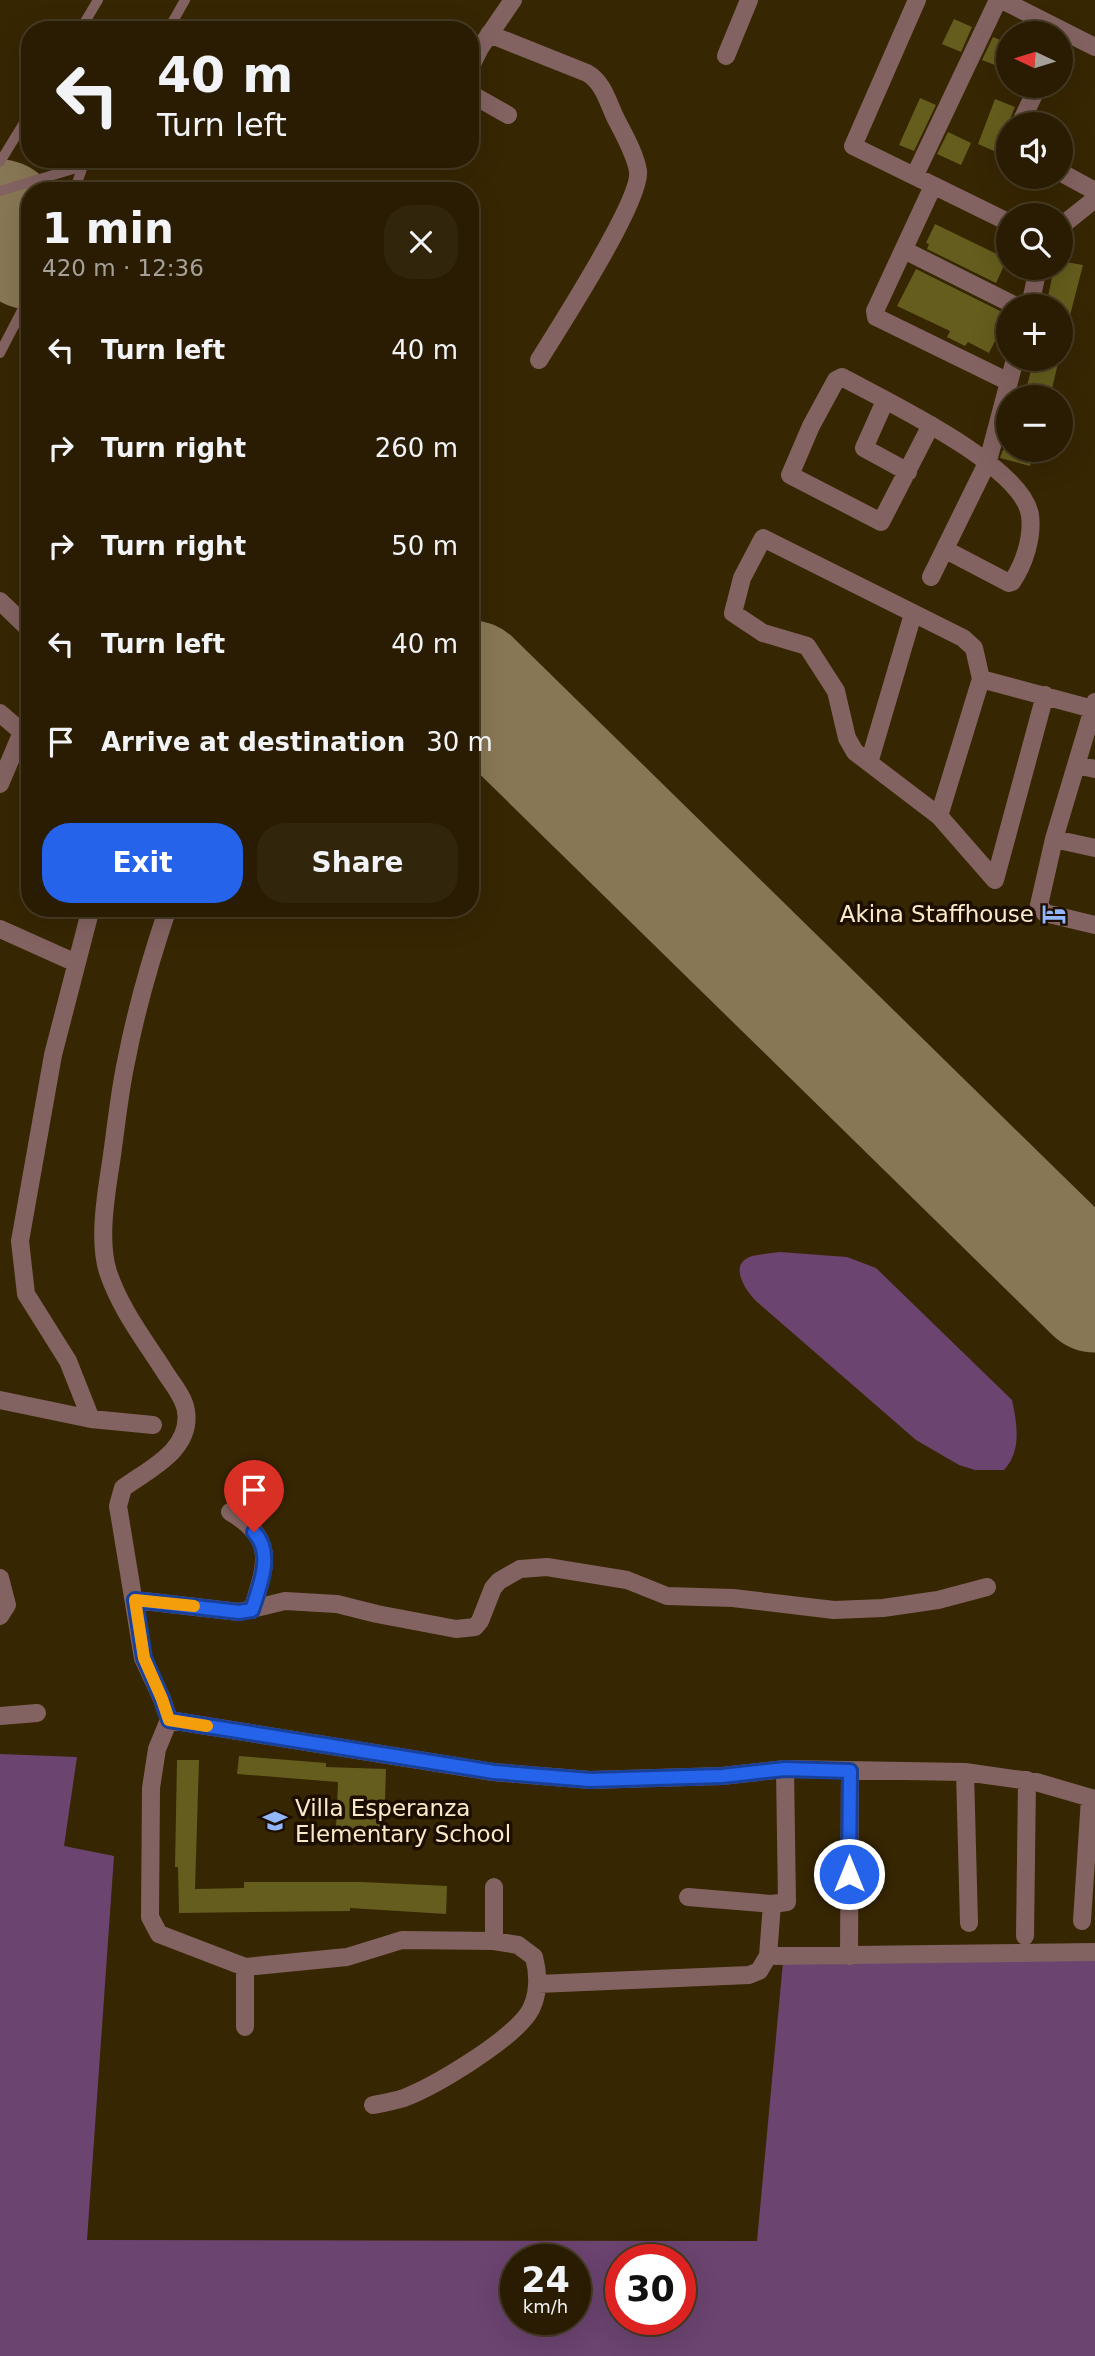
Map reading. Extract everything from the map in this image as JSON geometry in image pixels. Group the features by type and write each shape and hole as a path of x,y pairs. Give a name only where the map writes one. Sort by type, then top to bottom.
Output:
{"street":[{"path":"479,52 513,0"},
{"path":"726,56 748,0"},
{"path":"917,0 852,145 853,148 996,216"},
{"path":"915,176 1000,0 1038,21"},
{"path":"489,34 596,78 638,171 632,198 617,228 539,360"},
{"path":"1073,38 1095,47"},
{"path":"479,99 508,115"},
{"path":"1073,179 1095,191"},
{"path":"933,186 875,311 876,317 1009,382"},
{"path":"1073,217 1095,199"},
{"path":"904,250 996,296"},
{"path":"931,577 988,461 1012,371"},
{"path":"930,425 881,522 790,475 811,426 839,377 842,377 930,425 988,461 1021,498 1030,514 1024,560 1012,582 1009,583 946,550"},
{"path":"885,401 864,448 908,472"},
{"path":"939,816 981,679 974,648 954,633 762,538 737,592 733,613 763,633 807,646 836,691 851,747 939,816 995,880 1045,695"},
{"path":"0,601 21,621"},
{"path":"869,763 914,614"},
{"path":"981,679 1094,705 1054,839 1039,905 1045,913 1095,925"},
{"path":"0,713 21,732"},
{"path":"0,784 21,745"},
{"path":"1077,765 1095,769"},
{"path":"1054,839 1095,848"},
{"path":"89,917 52,1055 20,1241 26,1294 68,1361 91,1419"},
{"path":"165,917 125,1062 108,1183 104,1239 104,1258 121,1304 186,1409 185,1426 178,1446 123,1488 119,1498 119,1521 144,1658 169,1720 157,1749 151,1788 150,1917 159,1934 245,1967 347,1957 402,1940 494,1941 518,1945 534,1957 538,1984 529,2012 516,2028 441,2080 404,2098 373,2105"},
{"path":"0,929 76,963"},
{"path":"0,1400 91,1419 153,1425"},
{"path":"230,1511 251,1527 264,1546 260,1583 252,1610"},
{"path":"135,1600 239,1612 285,1601 337,1604 456,1629 475,1627 493,1588 499,1581 520,1569 547,1567 627,1580 667,1595 733,1598 834,1610 883,1608 939,1600 987,1587"},
{"path":"0,1578 7,1605 0,1616"},
{"path":"0,1716 37,1713"},
{"path":"169,1720 494,1772 590,1780 722,1776 785,1769 965,1772 1027,1780 1092,1798 1082,1922"},
{"path":"688,1897 772,1904 788,1902 785,1769"},
{"path":"849,1956 850,1771"},
{"path":"965,1772 969,1923"},
{"path":"1025,1936 1027,1780"},
{"path":"494,1887 494,1941"},
{"path":"538,1984 749,1975 760,1971 768,1956 772,1904"},
{"path":"768,1956 1095,1952"},
{"path":"245,1967 245,2027"}],"lane":[{"path":"85,21 98,0"},
{"path":"174,21 185,0"},
{"path":"0,162 21,128"},
{"path":"27,182 70,168"},
{"path":"0,191 21,184"},
{"path":"0,353 21,312"}],"shaded area":[{"path":"780,1252 847,1257 876,1268 1012,1400 1016,1446 1004,1470 975,1470 959,1465 916,1440 756,1301 741,1278 741,1265 752,1256"},
{"path":"0,1754 77,1757 64,1846 114,1856 87,2240 757,2241 783,1962 1095,1957 1095,2356 0,2356"}],"building":[{"path":"954,19 972,27 961,52 942,44"},
{"path":"993,37 996,38 996,65 982,60"},
{"path":"920,98 936,105 914,151 899,145"},
{"path":"995,99 1015,107 1013,112 996,112 996,152 978,144"},
{"path":"948,132 971,143 961,165 937,154"},
{"path":"935,224 996,254 996,283 927,249 929,244 926,243"},
{"path":"1073,263 1083,265 1073,304 1073,294 1049,294 1051,280 1073,280"},
{"path":"916,269 996,309 996,339 989,353 968,342 965,346 947,337 950,331 897,306"},
{"path":"1031,371 1056,371 1053,385 1027,385"},
{"path":"1015,462 1031,462 1030,466"},
{"path":"239,1756 326,1763 326,1767 386,1769 384,1831 336,1829 338,1782 237,1774"},
{"path":"177,1760 199,1760 195,1889 244,1888 244,1882 362,1882 447,1886 446,1914 350,1908 350,1911 179,1913 178,1867 175,1867"}],"runway":[{"path":"0,220 21,240"},
{"path":"479,689 1095,1292"}],"slow traffic":[{"path":"194,1606 135,1600 147,1670 169,1720 207,1726"}],"place":[{"name":"Akina Staffhouse","path":"1054,914"},
{"name":"Villa Esperanza Elementary School","path":"275,1821"}],"route":[{"path":"254,1532 261,1539 265,1551 252,1610 239,1612 135,1600 147,1670 169,1720 494,1772 590,1780 722,1776 785,1769 850,1771 849,1874"}]}
